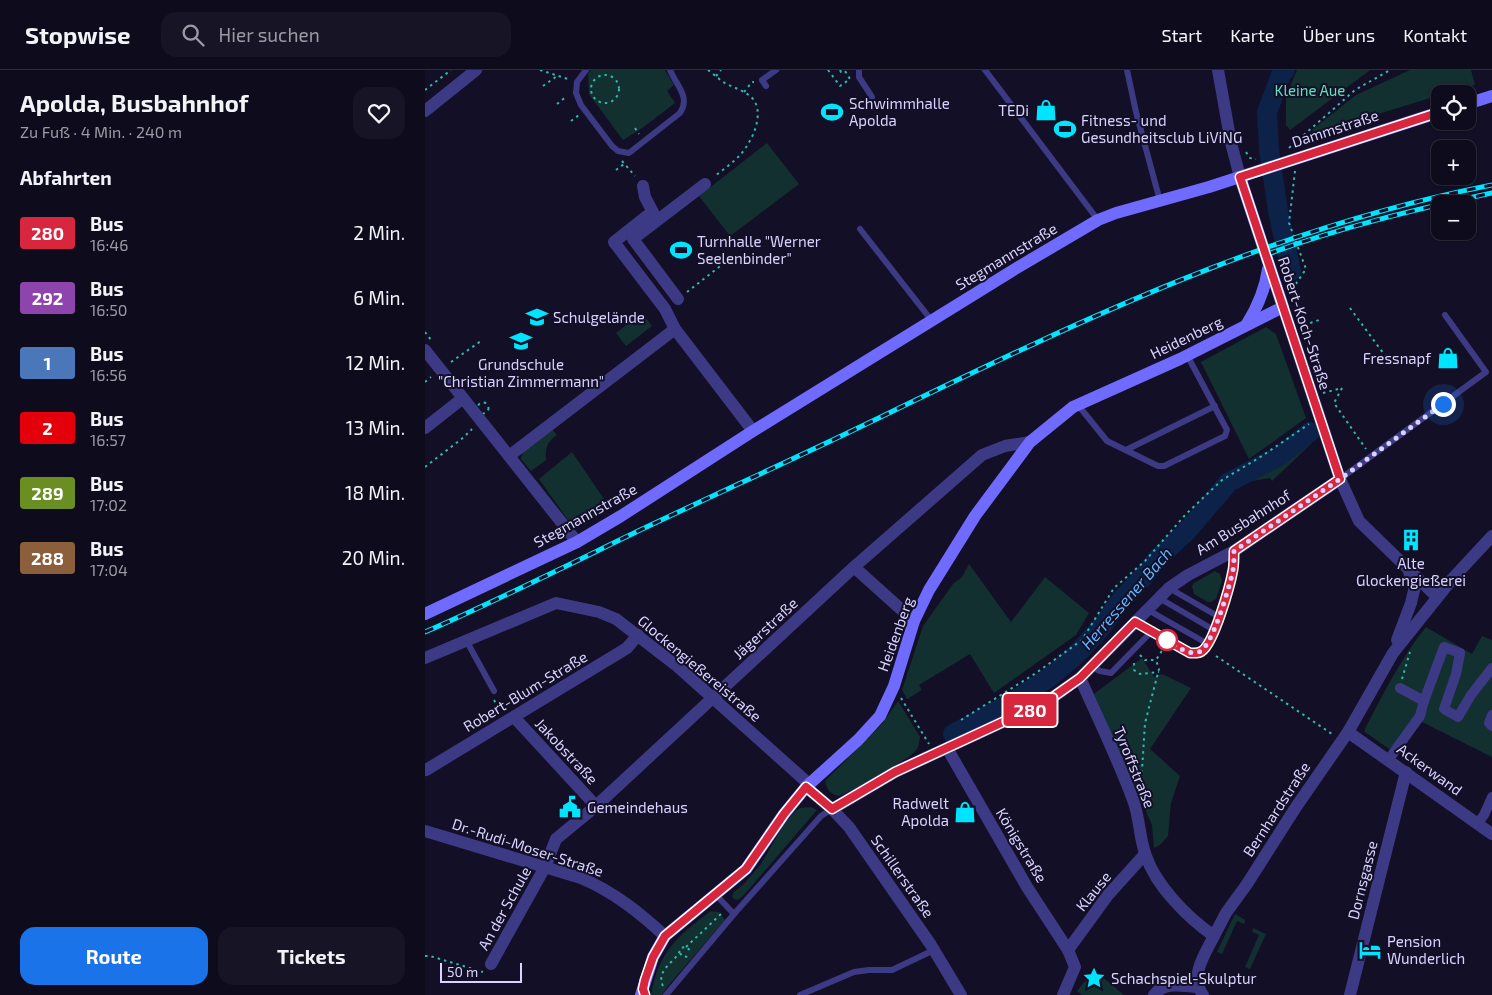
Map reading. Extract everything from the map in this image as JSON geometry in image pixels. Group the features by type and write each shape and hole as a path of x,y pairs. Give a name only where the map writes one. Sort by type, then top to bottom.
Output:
{"main road":[{"path":"1476,101 1492,96"},
{"name":"Dammstraße","path":"1240,177 1431,115"},
{"name":"Stegmannstraße","path":"425,614 577,542 753,431 1098,220 1240,177"},
{"name":"Robert-Koch-Straße","path":"1240,177 1283,307"},
{"name":"Heidenberg","path":"1246,325 1262,297 1266,285 1268,264"},
{"name":"Heidenberg","path":"643,993 653,957 665,936 746,869 784,814 808,786 858,740 880,716 894,686 914,621 929,590 975,516 1030,442 1073,407 1187,356 1283,307"}],"street":[{"path":"425,111 476,70"},
{"path":"1219,70 1231,143 1240,177"},
{"path":"705,184 614,242 665,309 675,330 753,431"},
{"path":"643,186 645,197 655,216"},
{"path":"655,216 633,239 678,299"},
{"name":"Robert-Koch-Straße","path":"1283,307 1340,479 1359,521 1437,597"},
{"path":"509,456 675,330"},
{"path":"425,350 577,542"},
{"path":"425,428 463,398"},
{"name":"Jägerstraße","path":"545,867 556,839 596,806 854,567 982,454 1005,446 1030,442"},
{"name":"Am Busbahnhof","path":"941,751 1046,702 1092,667 1169,588 1188,575 1234,551 1340,479"},
{"name":"Bernhardstraße","path":"1200,991 1197,975 1199,965 1226,913 1345,736 1393,653 1437,597 1492,536"},
{"path":"854,567 914,621"},
{"name":"Bernhardstraße","path":"1393,653 1411,603 1415,586 1408,570"},
{"name":"Glockengießereistraße","path":"465,640 555,603 599,612 616,619 713,697 808,786"},
{"name":"Robert-Blum-Straße","path":"425,769 627,648 638,635"},
{"path":"425,658 465,640"},
{"path":"1389,760 1420,716 1444,647 1460,653 1456,674 1444,709 1458,717 1471,695 1492,668"},
{"name":"Tyroffstraße","path":"1080,678 1133,799 1145,854 1151,868 1169,895 1205,930 1214,936"},
{"path":"1400,688 1424,702"},
{"path":"1492,715 1489,723 1492,726"},
{"name":"Jakobstraße","path":"510,719 596,806"},
{"name":"Ackerwand","path":"1345,736 1389,760 1492,834"},
{"path":"832,809 895,772 941,751"},
{"name":"Königstraße","path":"941,751 1069,953"},
{"name":"Dornsgasse","path":"1351,995 1406,772"},
{"name":"Schillerstraße","path":"808,786 849,826 934,950 961,995"},
{"path":"1477,824 1492,797"},
{"name":"Dr.-Rudi-Moser-Straße","path":"425,831 581,878 601,886 619,897 665,936"},
{"name":"Klause","path":"1069,953 1108,895 1145,854"},
{"name":"An der Schule","path":"489,968 545,867"},
{"path":"1063,995 1075,967 1069,953"},
{"path":"1153,995 1160,988 1169,985 1200,991"}],"lane":[{"path":"586,70 577,82 577,93 581,105 611,146 618,151 629,153 676,117 684,107 685,100 681,88 670,70"},
{"path":"764,83 775,70"},
{"path":"859,70 859,77 872,97"},
{"path":"985,70 1098,220"},
{"path":"1127,70 1140,131 1159,201"},
{"path":"860,229 932,321"},
{"path":"1340,479 1486,372 1445,315"},
{"path":"1079,405 1107,440 1158,466 1164,466 1225,436 1227,430 1187,356"},
{"path":"1126,450 1215,406"},
{"path":"1135,622 1190,653 1203,651 1208,644 1219,617 1234,569 1234,551"},
{"path":"1169,588 1219,617"},
{"path":"1159,598 1214,630"},
{"path":"1147,610 1208,644"},
{"path":"1092,667 1111,673 1152,632"},
{"path":"465,640 494,691"},
{"path":"667,993 821,816 832,809"},
{"path":"716,895 734,914"},
{"path":"800,995 854,972 892,970 934,950"}],"path":[{"path":"540,70 550,71 577,82"},
{"path":"705,184 739,156 747,146 759,116 758,107 752,98 724,82 708,70"},
{"path":"716,76 721,70"},
{"path":"828,70 840,86 850,79"},
{"path":"1303,325 1293,288 1306,270 1289,223 1295,172 1289,160 1288,148 1355,90 1390,70"},
{"path":"425,90 449,71"},
{"path":"543,86 558,75"},
{"path":"603,76 612,77 616,80 619,89 613,101 605,104 600,103 593,97 591,88 595,80 603,76"},
{"path":"433,79 436,82"},
{"path":"744,92 752,82 764,83"},
{"path":"557,104 568,95 577,93"},
{"path":"618,151 618,155 643,186"},
{"path":"616,170 625,163"},
{"path":"678,299 728,260"},
{"path":"1350,308 1386,357"},
{"path":"1289,326 1298,323 1303,325 1322,319"},
{"path":"441,370 481,341"},
{"path":"1312,397 1342,388 1334,403 1372,456"},
{"path":"961,720 1036,673 1082,640 1114,588 1145,561 1185,514 1222,480 1262,456 1319,417"},
{"path":"425,467 464,437 481,420"},
{"path":"1400,688 1411,647 1403,640"},
{"path":"1140,655 1145,660 1156,660"},
{"path":"1216,656 1345,736"},
{"path":"1133,661 1134,670 1140,674 1159,672"},
{"path":"1133,799 1140,796 1145,723 1156,677"},
{"path":"894,686 941,751"},
{"path":"494,691 495,693 491,697 510,719"},
{"path":"667,993 660,979 662,972 680,953 681,948 686,947 728,908"},
{"path":"680,953 685,957 690,955 690,950 686,947"},
{"path":"425,956 489,968"}],"green space":[{"path":"591,70 665,70 674,85 667,91 675,103 623,140 589,94 588,74"},
{"name":"Kleine Aue","path":"1297,70 1370,70 1290,130 1286,125 1286,96"},
{"path":"1410,70 1471,70 1475,85 1431,85 1431,98 1313,134 1312,130 1356,95"},
{"path":"767,143 799,184 730,236 699,196"},
{"path":"642,313 652,326 626,346 616,333"},
{"path":"1266,327 1276,334 1306,418 1249,459 1201,362"},
{"path":"552,429 557,435 547,446 546,460 531,471 521,459 523,451"},
{"path":"1311,441 1312,443 1272,481 1270,478 1252,481 1248,476 1283,457 1297,445 1302,447"},
{"path":"572,452 610,508 577,528 573,527 539,479"},
{"path":"969,564 1011,622 1045,577 1089,613 1076,635 994,693 970,654 919,685 922,690 907,699 902,690 923,626 953,584 962,577"},
{"path":"1215,571 1220,574 1222,581 1216,599 1208,602 1194,594 1192,586"},
{"path":"1426,627 1472,654 1482,636 1492,640 1492,757 1420,721 1395,753 1365,732 1393,676 1408,651"},
{"path":"1142,658 1154,677 1162,674 1191,688 1150,749 1180,776 1171,803 1168,836 1160,845 1154,848 1152,825 1094,694"},
{"path":"898,701 920,737 917,749 893,767 856,788 839,796 831,793 825,781 882,724"},
{"path":"811,807 817,810 744,895 738,900 734,899 732,896 734,892 744,884 761,864 783,826 794,812 800,808"},
{"path":"711,911 719,912 725,920 662,995 651,995 659,968 671,947 679,937"},
{"path":"1235,914 1245,920 1244,924 1237,921 1222,954 1217,952"},
{"path":"1253,928 1266,934 1250,969 1245,967 1259,935 1252,932"},
{"path":"1094,970 1124,995 1082,995 1077,991"}],"waterway":[{"name":"Herressener Bach","path":"1285,70 1281,75 1267,112 1269,150 1278,211 1291,271"},
{"name":"Herressener Bach","path":"953,734 1013,702 1051,676 1077,654 1103,625 1121,600 1159,557 1186,532 1229,482 1281,455 1310,432"}],"railway":[{"path":"425,632 505,596 636,532 1109,310 1183,279 1334,225 1412,203 1492,185"},
{"path":"1268,254 1323,235 1379,219 1492,193"}],"bus line":[{"name":"280","path":"645,995 643,989 645,980 658,946 665,936 746,869 784,814 806,787 832,809 895,772 1046,702 1080,678 1135,622 1190,653 1203,651 1208,644 1219,617 1234,569 1234,551 1340,479 1240,177 1431,115"}],"place":[{"name":"TEDi","path":"1046,110"},
{"name":"Schwimmhalle Apolda","path":"832,112"},
{"name":"Fitness- und Gesundheitsclub LiViNG","path":"1065,129"},
{"name":"Turnhalle \"Werner Seelenbinder\"","path":"681,250"},
{"name":"Schulgelände","path":"537,317"},
{"name":"Grundschule \"Christian Zimmermann\"","path":"521,341"},
{"name":"Fressnapf","path":"1448,358"},
{"name":"Alte Glockengießerei","path":"1411,540"},
{"name":"Gemeindehaus","path":"570,807"},
{"name":"Radwelt Apolda","path":"965,812"},
{"name":"Pension Wunderlich","path":"1370,950"},
{"name":"Schachspiel-Skulptur","path":"1094,978"}],"route":[{"path":"1167,640 1190,653 1203,651 1208,644 1219,617 1234,569 1234,551 1340,479 1443,404"}]}
